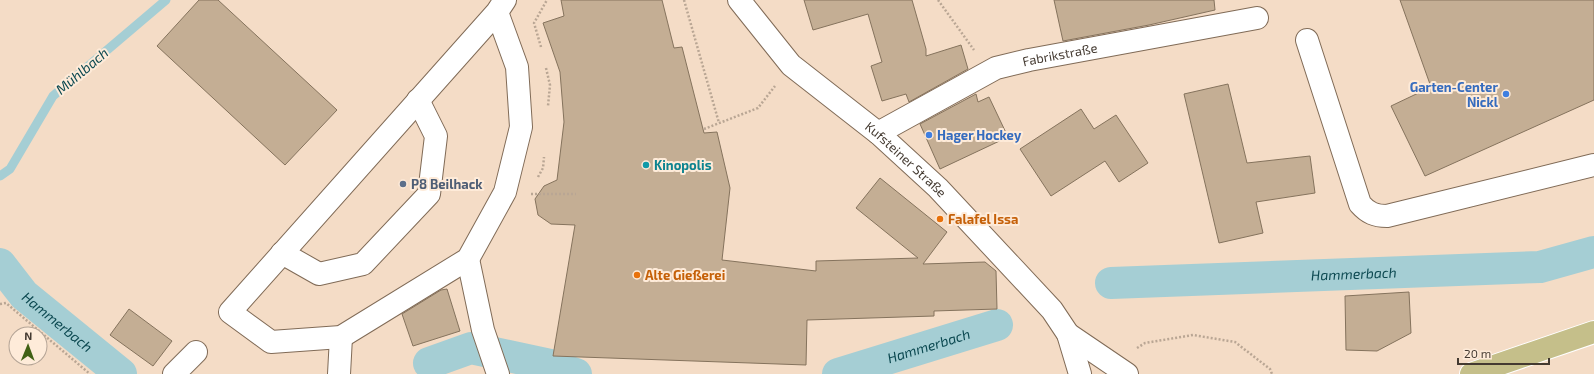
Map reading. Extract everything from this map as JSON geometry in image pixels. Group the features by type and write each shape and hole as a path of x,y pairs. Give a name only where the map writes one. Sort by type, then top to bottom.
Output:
{"main road":[{"path":"1471,374 1594,332"}],"street":[{"name":"Kufsteiner Straße","path":"739,0 791,65 878,133 938,188 1052,310 1068,334 1080,374"},
{"path":"501,6 517,67 521,127 505,192 468,259 341,336 271,342 230,312 282,253 501,6"},
{"name":"Fabrikstraße","path":"878,133 996,68 1029,60 1257,18"},
{"path":"1307,40 1360,204 1372,214 1387,216 1594,166"},
{"path":"282,253 319,274 363,264 430,194 436,136 418,100"},
{"path":"468,259 483,330 498,374"},
{"path":"1068,334 1119,369"},
{"path":"339,374 341,336"},
{"path":"174,374 196,352"}],"path":[{"path":"684,0 719,124"},
{"path":"938,0 978,54 996,68"},
{"path":"704,129 758,108 791,65"},
{"path":"0,304 6,303 90,374"},
{"path":"1119,369 1145,343 1193,335 1235,342 1270,370 1272,374"}],"building":[{"path":"199,0 218,0 337,110 285,165 157,46"},
{"path":"561,0 662,0 674,48 682,47 704,133 717,132 730,188 722,260 816,271 816,261 918,258 856,208 880,178 947,232 923,264 985,262 996,271 997,309 934,311 934,316 807,320 806,365 553,356 575,225 551,224 538,215 535,199 544,186 557,180 564,122 560,72 543,23 564,16"},
{"path":"804,0 912,0 926,49 926,56 961,45 968,69 909,102 906,94 882,101 871,66 882,62 868,14 813,30"},
{"path":"1054,0 1214,0 1215,10 1149,25 1063,41"},
{"name":"Garten-Center Nickl","path":"1400,0 1594,0 1594,100 1425,176 1391,106 1431,87"},
{"path":"1228,84 1247,163 1310,156 1315,193 1256,202 1263,233 1219,243 1184,94"},
{"path":"976,94 978,102 989,97 1008,137 940,169 920,124"},
{"path":"1081,109 1094,129 1116,115 1148,163 1119,182 1105,161 1051,196 1020,149"},
{"path":"447,289 460,331 413,346 402,314 441,290"},
{"path":"1409,292 1411,333 1377,351 1346,350 1345,296"},
{"path":"129,309 172,341 153,366 110,335"}],"waterway":[{"name":"Mühlbach","path":"0,176 10,169 53,96 166,0"},
{"name":"Hammerbach","path":"1111,283 1540,267 1594,252"},
{"name":"Hammerbach","path":"0,264 24,295 121,374"},
{"name":"Hammerbach","path":"838,374 997,325"},
{"name":"Hammerbach","path":"429,363 471,348 550,365 576,374"}],"place":[{"name":"Garten-Center Nickl","path":"1506,94"},
{"name":"Hager Hockey","path":"929,135"},
{"name":"Kinopolis","path":"646,165"},
{"name":"P8 Beilhack","path":"403,184"},
{"name":"Falafel Issa","path":"940,219"},
{"name":"Alte Gießerei","path":"637,275"}]}
